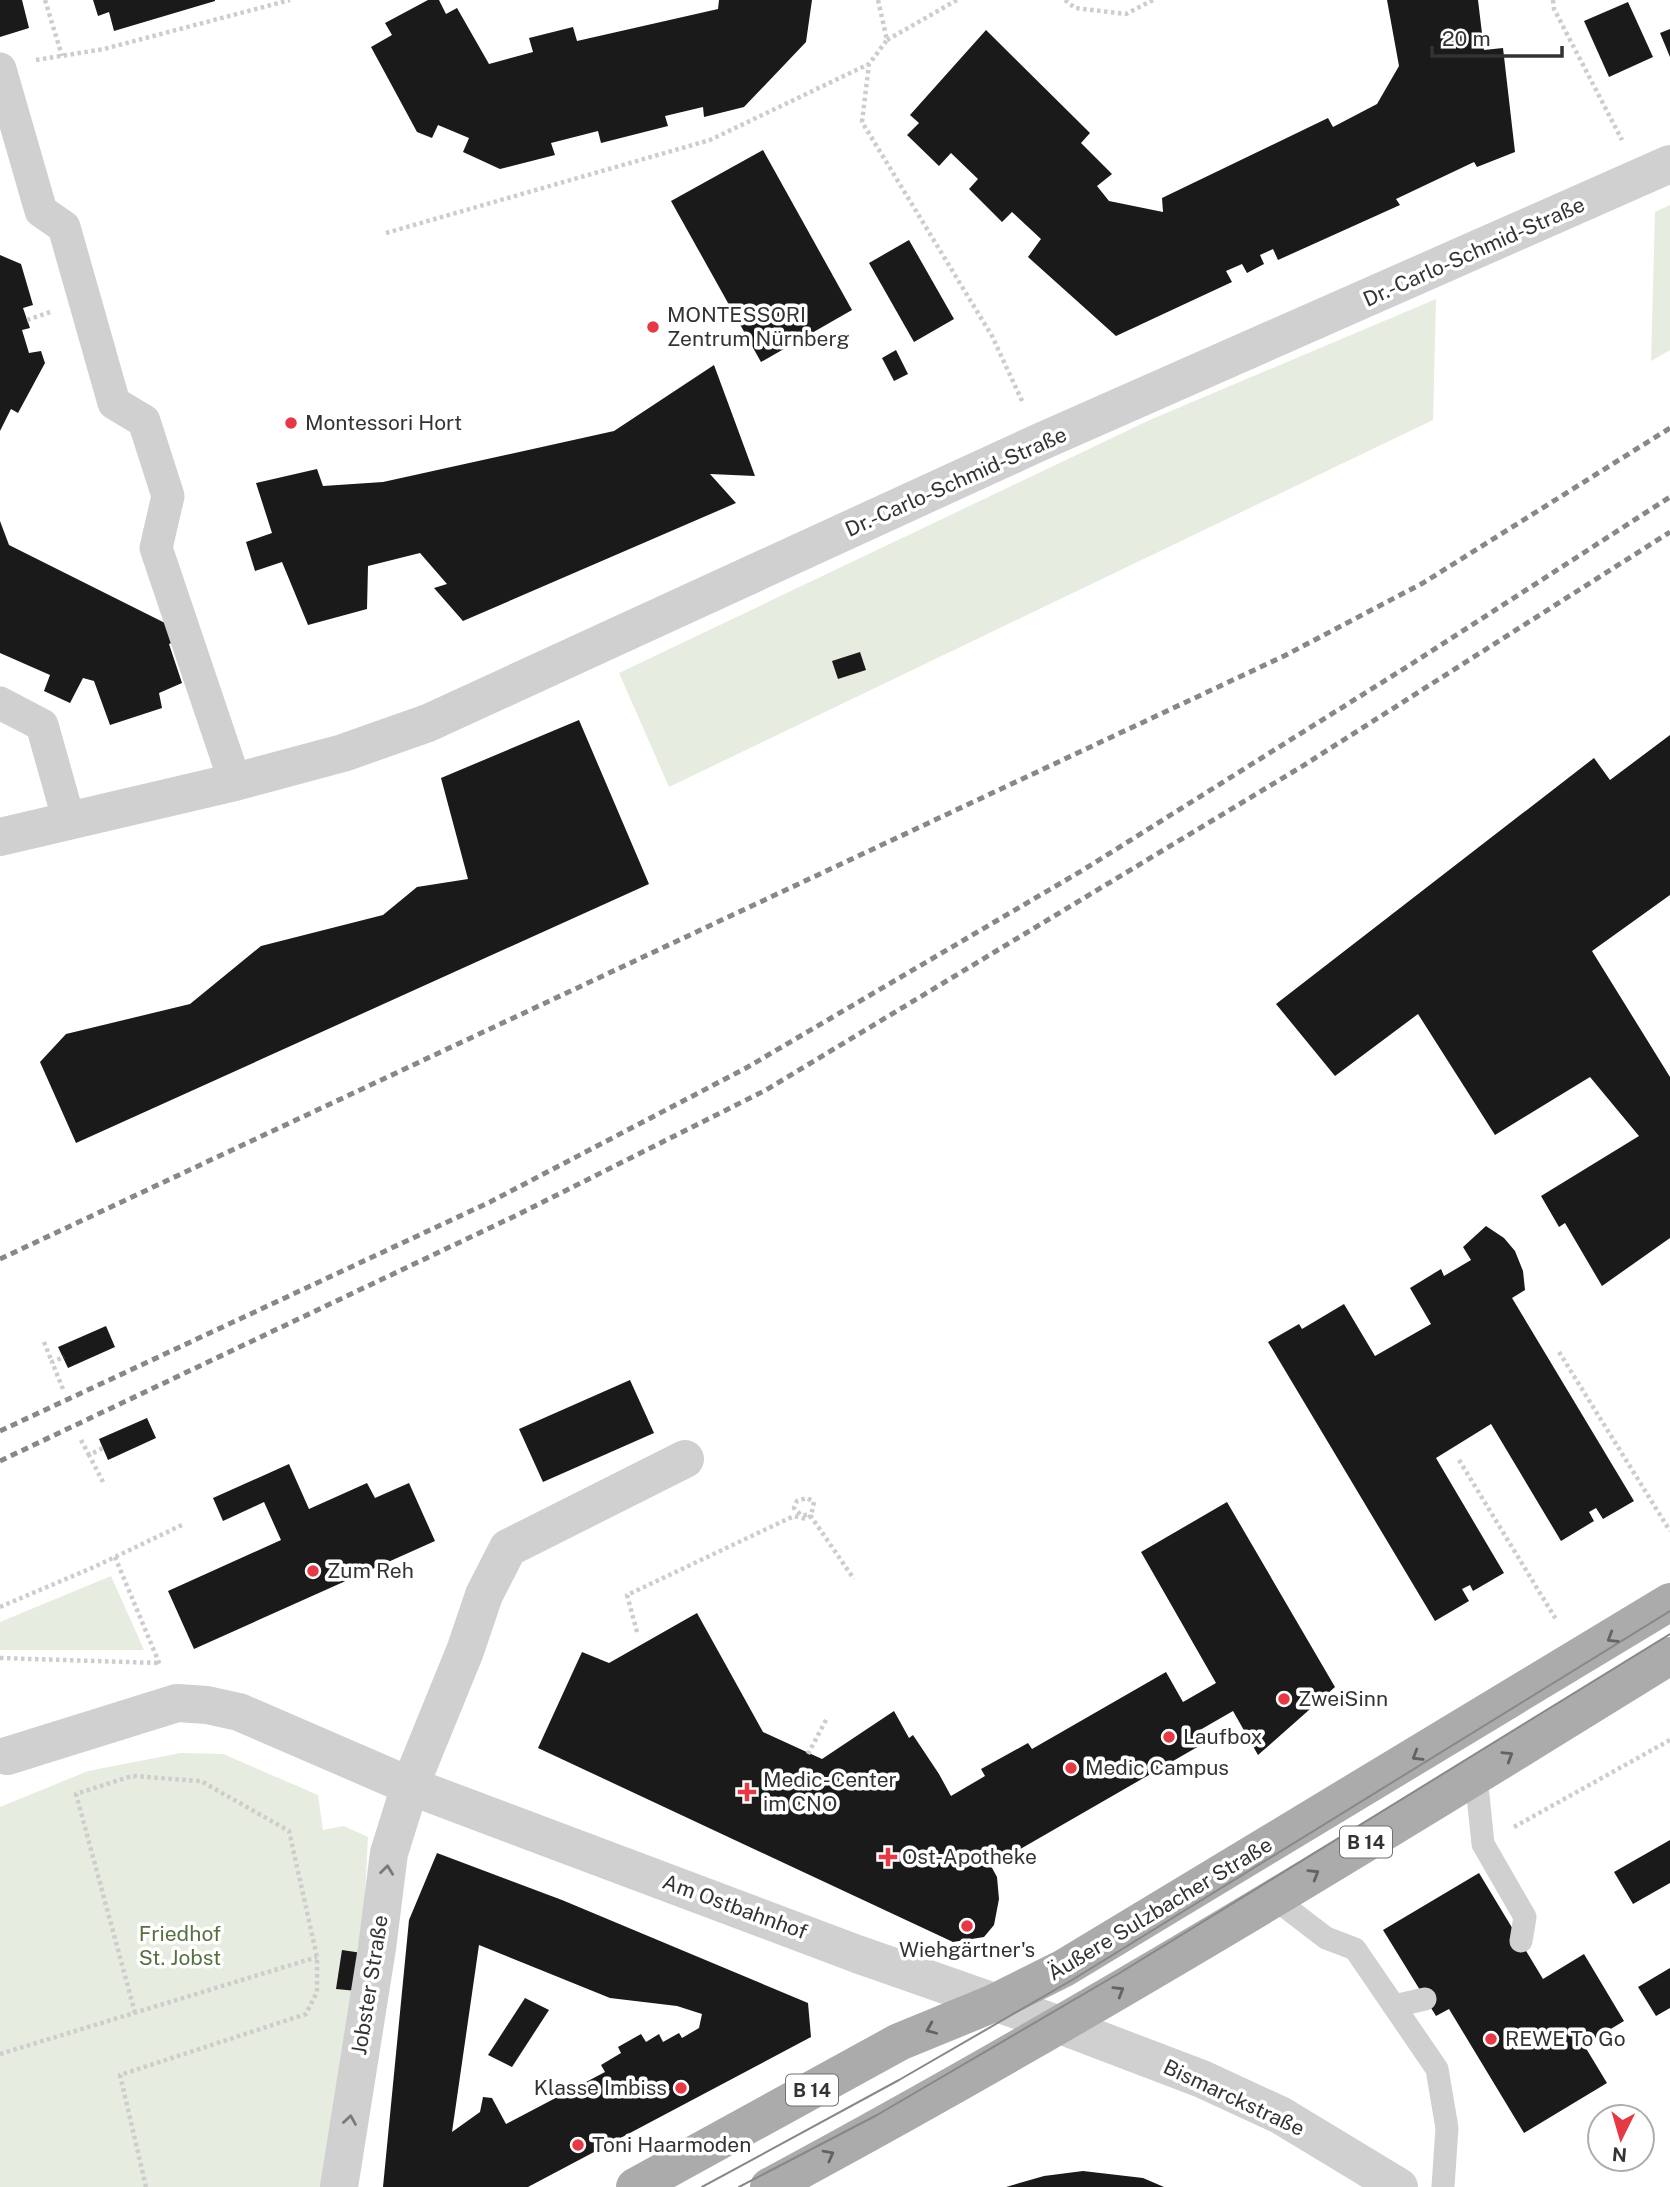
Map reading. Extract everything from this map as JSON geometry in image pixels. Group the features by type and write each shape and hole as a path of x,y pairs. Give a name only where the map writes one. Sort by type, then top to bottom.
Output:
{"main road":[{"name":"Äußere Sulzbacher Straße","path":"635,2187 900,2042 994,2003 1064,1968 1670,1602"},
{"name":"B 14","path":"769,2187 1060,2025 1476,1776 1670,1656"}],"street":[{"path":"12,65 41,211 64,227 114,403 144,421 168,496 156,548 235,782"},
{"name":"Dr.-Carlo-Schmid-Straße","path":"0,837 235,782 343,753 428,723 1040,442 1657,171"},
{"path":"0,703 42,724 69,821"},
{"path":"410,1786 465,1651 484,1595 508,1548 685,1459"},
{"name":"Am Ostbahnhof","path":"4,1758 177,1703 207,1705 239,1713 410,1786 857,1954 1060,2025"},
{"name":"Jobster Straße","path":"339,2187 377,1948 389,1853 410,1786"},
{"name":"Bismarckstraße","path":"1060,2025 1202,2079 1280,2115 1399,2187"}],"lane":[{"path":"1476,1776 1483,1844 1525,1917 1521,1941"},
{"path":"1274,1898 1326,1938 1355,1949 1437,2069 1447,2128 1443,2187"},
{"path":"1394,2006 1425,1999"}],"path":[{"path":"45,0 62,57"},
{"path":"12,65 104,49 290,0"},
{"path":"878,0 887,40"},
{"path":"386,233 710,140 869,64 887,40 957,0"},
{"path":"1065,0 1075,8 1126,14 1153,0"},
{"path":"1553,0 1554,9 1599,98 1657,171"},
{"path":"869,64 862,122 992,336 1040,442"},
{"path":"44,1342 63,1389"},
{"path":"1559,1352 1670,1531"},
{"path":"52,1362 64,1357"},
{"path":"81,1440 103,1482"},
{"path":"89,1455 105,1447"},
{"path":"1460,1460 1580,1658"},
{"path":"637,1632 627,1595 794,1516 806,1519 811,1516 814,1502 807,1498 797,1501 794,1508 801,1515 810,1515 818,1526 825,1536 854,1579"},
{"path":"0,1607 182,1525"},
{"path":"0,1658 159,1663 114,1556"},
{"path":"808,1754 826,1720"},
{"path":"1483,1844 1670,1740"},
{"path":"135,2013 76,1794 132,1776 201,1781 289,1831 317,1958 317,1992 306,2014 120,2075 146,2187"},
{"path":"0,2054 317,1958"}],"green space":[{"path":"1670,205 1670,350 1651,361 1655,212"},
{"path":"1436,299 1433,420 669,787 619,673 1152,419"},
{"path":"111,1576 144,1650 0,1650 0,1622"},
{"name":"Friedhof St. Jobst","path":"181,1753 223,1754 318,1795 323,1830 344,1826 368,1837 362,1953 329,2187 0,2187 0,1807 88,1771"}],"building":[{"path":"0,0 22,0 29,28 0,37"},
{"path":"93,0 215,1 114,31 109,12 98,16"},
{"path":"428,0 439,0 446,14 457,8 489,64 533,52 529,38 573,27 577,41 718,9 719,0 812,0 806,42 744,107 704,117 703,107 665,116 668,126 601,143 598,131 551,143 555,155 500,169 463,152 469,138 438,125 432,138 417,132 371,47 392,35 385,23"},
{"path":"1387,0 1478,0 1484,50 1503,48 1515,152 1477,167 1474,162 1396,199 1400,205 1278,260 1273,249 1260,255 1264,264 1247,273 1242,264 1226,271 1232,282 1116,336 1028,257 1041,239 1012,212 1002,222 969,189 978,179 951,153 939,166 907,135 919,123 910,115 986,30 1090,133 1081,143 1112,174 1097,186 1109,201 1163,212 1162,198 1328,118 1333,127 1377,104 1399,66"},
{"path":"1628,2 1653,57 1609,77 1584,21"},
{"path":"1670,29 1670,57 1660,33"},
{"path":"763,150 852,310 761,362 671,201"},
{"path":"909,240 954,319 914,342 869,263"},
{"path":"0,255 21,264 33,305 23,308 30,328 22,330 29,353 41,351 45,363 18,413 11,409 0,431"},
{"path":"896,350 908,374 894,381 882,358"},
{"path":"714,365 755,476 710,474 736,503 463,621 434,588 447,584 420,553 368,566 367,609 308,625 282,562 255,571 246,542 272,533 256,483 317,469 323,486 383,482 614,431"},
{"path":"0,521 9,545 175,628 179,640 169,644 182,683 159,693 162,708 110,725 94,681 83,678 70,703 44,691 50,675 0,653"},
{"path":"860,652 866,670 838,679 832,661"},
{"path":"579,720 649,884 76,1143 40,1062 66,1034 190,1004 261,946 383,915 417,887 468,879 441,778"},
{"path":"1670,735 1670,895 1592,951 1670,1077 1670,1238 1602,1286 1565,1223 1559,1227 1541,1196 1639,1136 1590,1077 1495,1135 1418,1014 1335,1076 1276,1004 1594,758 1610,780"},
{"path":"1486,1226 1504,1238 1515,1251 1523,1271 1525,1290 1512,1298 1634,1501 1603,1519 1596,1508 1589,1512 1594,1521 1561,1541 1491,1424 1436,1458 1504,1573 1473,1591 1470,1585 1462,1589 1469,1601 1435,1621 1268,1342 1299,1324 1302,1329 1344,1304 1375,1356 1431,1324 1410,1288 1441,1269 1444,1276 1471,1260 1463,1247"},
{"path":"106,1326 115,1347 68,1368 58,1347"},
{"path":"630,1380 654,1433 543,1482 519,1429"},
{"path":"147,1418 156,1438 108,1460 99,1439"},
{"path":"289,1464 309,1509 367,1483 375,1498 409,1483 435,1541 194,1649 168,1591 281,1540 264,1502 223,1521 213,1498"},
{"path":"1227,1502 1335,1687 1258,1755 1233,1711 1200,1730 1206,1742 991,1866 997,1877 999,1899 994,1925 984,1937 953,1942 538,1748 582,1652 609,1663 697,1613 763,1732 822,1759 894,1711 909,1738 913,1735 951,1796 985,1776 981,1769 1028,1743 1032,1749 1166,1672 1183,1702 1216,1683 1141,1552"},
{"path":"1670,1840 1670,1883 1633,1904 1614,1872"},
{"path":"437,1853 562,1900 808,2003 811,2037 528,2187 383,2187 409,1920","holes":["479,1945 610,1998 677,2006 702,2014 699,2028 682,2038 679,2033 663,2042 659,2034 646,2042 641,2034 618,2047 621,2053 601,2065 605,2072 506,2124 492,2098 483,2097 480,2112 452,2132"]},
{"path":"1479,1873 1543,1979 1584,1954 1624,2021 1584,2045 1607,2083 1524,2133 1449,2009 1436,2016 1383,1930"},
{"path":"342,1950 362,1953 357,1991 336,1989"},
{"path":"1670,1968 1670,2008 1656,2016 1638,1987"},
{"path":"525,1998 549,2010 512,2067 488,2055"},
{"path":"1083,2171 1143,2178 1164,2187 1006,2187 1044,2176"}],"tram line":[{"path":"702,2187 899,2080 1072,1980 1670,1611"},
{"path":"739,2187 877,2115 1118,1974 1670,1634"}],"railway":[{"path":"0,1259 1284,656 1423,583 1670,428"},
{"path":"0,1431 490,1202 746,1068 1083,870 1413,663 1670,497"},
{"path":"0,1461 517,1215 766,1090 1301,767 1670,532"}],"place":[{"name":"MONTESSORI Zentrum Nürnberg","path":"653,327"},
{"name":"Montessori Hort","path":"291,423"},
{"name":"Zum Reh","path":"313,1571"},
{"name":"ZweiSinn","path":"1284,1699"},
{"name":"Laufbox","path":"1169,1737"},
{"name":"Medic Campus","path":"1071,1768"},
{"name":"Medic-Center im CNO","path":"747,1792"},
{"name":"Ost-Apotheke","path":"888,1857"},
{"name":"Wiehgärtner's","path":"967,1926"},
{"name":"REWE To Go","path":"1491,2039"},
{"name":"Klasse Imbiss","path":"681,2088"},
{"name":"Toni Haarmoden","path":"578,2145"}]}
